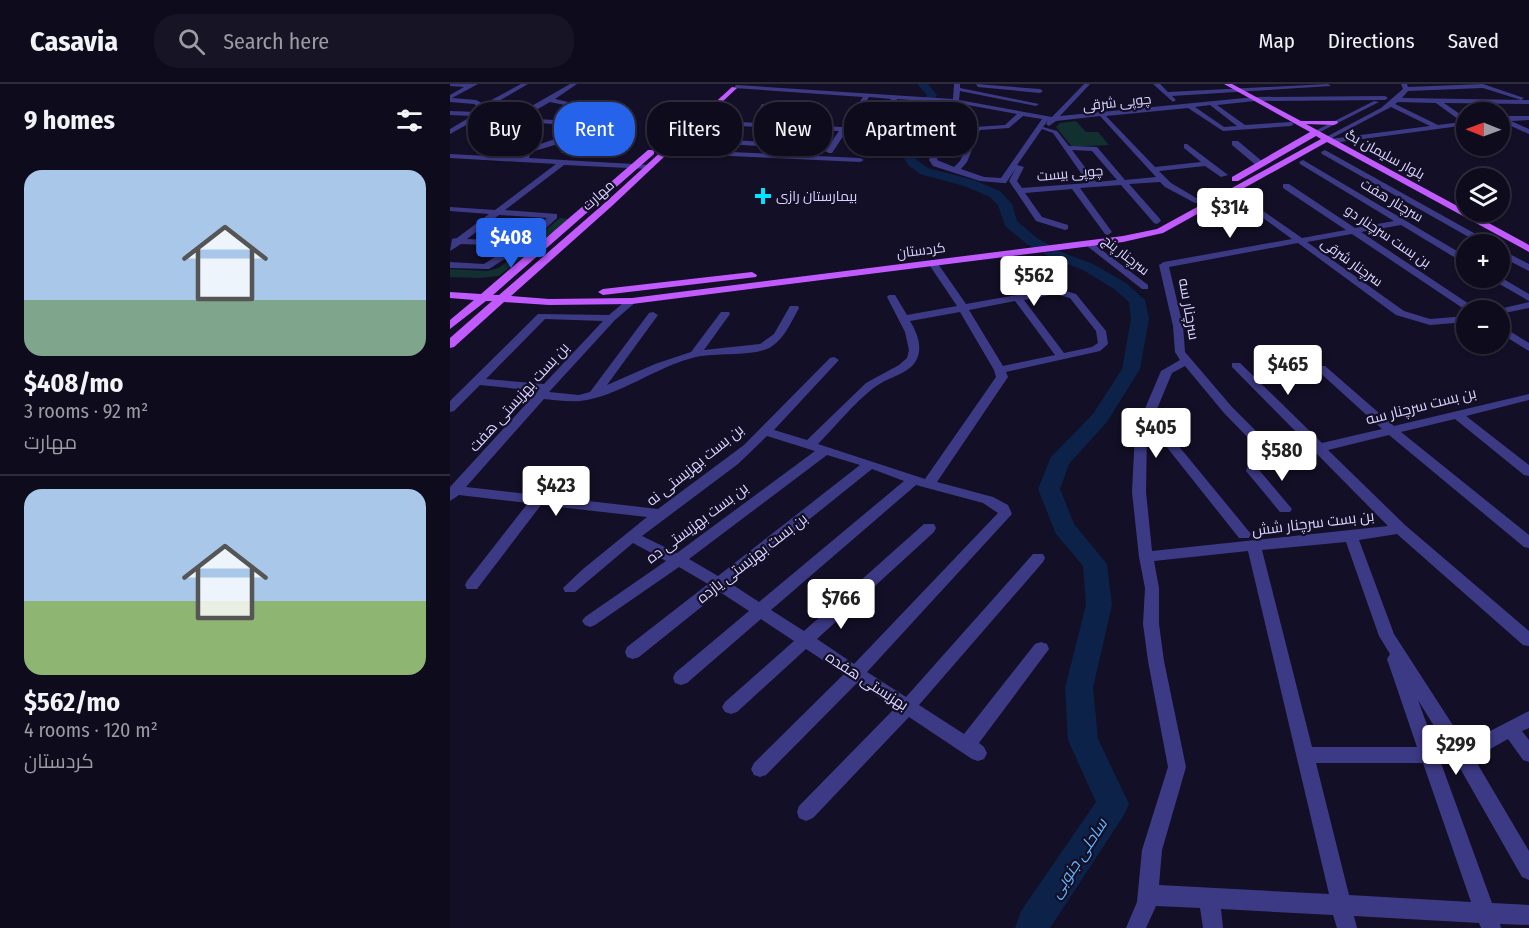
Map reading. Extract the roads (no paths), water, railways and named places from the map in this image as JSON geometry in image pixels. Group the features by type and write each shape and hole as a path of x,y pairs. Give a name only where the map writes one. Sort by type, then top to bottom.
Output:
{"main road":[{"path":"713,84 732,85"},
{"path":"1227,84 1346,155 1529,258"},
{"name":"مهارت","path":"717,102 732,85"},
{"name":"مهارت","path":"450,326 732,85"},
{"path":"1292,121 1334,123"},
{"name":"کردستان","path":"450,285 609,292 1108,232 1157,221 1221,187 1312,133"},
{"name":"بلوار سلیمان بگ","path":"1327,143 1357,154 1529,249"},
{"name":"کردستان","path":"450,295 549,302 632,301 1090,244 1160,231 1327,143"},
{"name":"مهارت","path":"450,344 661,156"},
{"path":"1221,187 1233,192"}],"street":[{"path":"450,84 473,85"},
{"path":"493,102 525,84"},
{"path":"542,104 574,84"},
{"path":"863,102 873,84"},
{"path":"967,84 1040,91"},
{"path":"1036,104 957,87 955,101 933,162 983,179 1002,181 1049,119 1087,84"},
{"path":"450,98 473,85"},
{"path":"732,85 922,97"},
{"path":"1158,86 1188,85"},
{"path":"1167,94 1327,85 1334,98"},
{"path":"1312,133 1385,98 1399,87 1480,85 1526,101 1529,107"},
{"path":"1158,86 1182,107"},
{"path":"1448,86 1474,102 1526,101"},
{"path":"1327,143 1404,94 1399,87"},
{"path":"1354,91 1359,98"},
{"path":"869,93 922,97"},
{"path":"1175,101 1242,97 1359,98 1375,94 1385,98"},
{"path":"742,153 861,156 896,96"},
{"name":"چوپی شرقی","path":"922,97 1049,119 1212,104 1250,98"},
{"path":"450,98 476,102"},
{"path":"766,102 771,98"},
{"path":"550,100 560,102"},
{"path":"1393,102 1456,102"},
{"path":"1393,102 1437,127"},
{"path":"1439,102 1456,115"},
{"path":"1212,104 1244,128"},
{"path":"1190,106 1221,129 1292,121"},
{"path":"450,113 468,114"},
{"path":"957,169 963,162 978,127 1007,127 1021,114"},
{"path":"1102,115 1173,189 1195,201"},
{"path":"750,118 744,124 754,127"},
{"path":"1510,119 1529,118"},
{"path":"1049,119 1045,129 1013,177 1013,181 1039,219 1065,227"},
{"path":"450,132 468,121"},
{"path":"1510,123 1529,132"},
{"path":"1327,143 1456,124"},
{"path":"832,131 844,129"},
{"path":"832,147 844,129"},
{"path":"1045,129 1055,132 1094,185"},
{"path":"1235,142 1260,164"},
{"path":"1327,143 1471,234"},
{"path":"1188,146 1207,164 1224,175"},
{"path":"1068,148 1092,148 1157,221"},
{"path":"1346,155 1357,154"},
{"path":"450,156 650,167"},
{"path":"524,160 526,156"},
{"path":"450,248 455,241 498,212 563,162"},
{"name":"سرچنار هفت","path":"1303,162 1456,254"},
{"path":"1153,169 1207,164"},
{"name":"چوپی بیست","path":"1019,191 1163,179"},
{"path":"1074,186 1108,232"},
{"name":"بن بست سرچنار دو","path":"1286,186 1458,300"},
{"name":"سرچنار شرقی","path":"1233,192 1400,314 1430,322 1456,320"},
{"path":"450,209 554,216 511,253 486,267 450,265"},
{"path":"1299,240 1402,222"},
{"name":"سرچنار سه","path":"1272,454 1228,410 1186,362 1179,348 1178,326 1164,265 1299,240"},
{"path":"455,241 510,244"},
{"name":"سرچنار پنج","path":"1090,244 1145,287"},
{"path":"1510,258 1529,268"},
{"path":"681,678 760,610 921,482 1001,380 1000,370 933,263"},
{"path":"1510,287 1529,298"},
{"path":"903,319 1055,291 1073,296 1101,331 1103,344 1096,349 1000,370"},
{"path":"809,446 878,378 906,365 914,355 916,346 892,297"},
{"path":"1017,297 1061,356"},
{"name":"بن بست بهزیستی هفت","path":"453,493 611,318 632,301"},
{"path":"1510,309 1529,305"},
{"path":"477,381 543,391 565,399 594,395 659,366 694,354 727,352 762,347 772,343 794,308"},
{"path":"694,354 725,314"},
{"path":"594,395 653,315"},
{"path":"450,408 543,316 611,318"},
{"path":"1510,335 1529,348"},
{"name":"بن بست بهزیستی نه","path":"570,588 660,514 719,472 764,431 834,360"},
{"path":"1136,928 1148,895 1152,850 1177,767 1151,624 1152,588 1146,557 1140,482 1141,432 1167,371 1186,362"},
{"name":"بن بست سرچنار شش","path":"1236,365 1400,529"},
{"path":"1321,368 1390,430 1529,543"},
{"name":"بن بست سرچنار سه","path":"1320,447 1456,414 1526,400"},
{"path":"1456,414 1529,472"},
{"path":"1148,416 1249,540 1347,928"},
{"path":"760,769 856,673 1005,514 1003,508 995,503 921,482 764,431"},
{"path":"1285,509 1252,471 1252,468 1272,454 1284,456 1320,447"},
{"name":"بن بست بهزیستی ده","path":"590,621 678,560 824,451"},
{"name":"بن بست بهزیستی یازده","path":"633,652 870,464"},
{"path":"453,493 538,499 660,514"},
{"path":"472,585 538,499"},
{"path":"731,707 928,528"},
{"path":"1400,529 1529,640"},
{"name":"بن بست سرچنار شش","path":"1146,557 1249,540 1351,537 1400,529"},
{"name":"بهزیستی هفده","path":"632,537 678,560 760,610 972,749 1041,649"},
{"path":"1351,537 1488,920"},
{"path":"806,812 907,707 1038,558"},
{"path":"1387,636 1462,755 1529,870"},
{"path":"1305,755 1462,755 1529,719"},
{"path":"1510,729 1529,754"},
{"path":"1148,895 1341,905 1488,920 1529,915"},
{"path":"1209,898 1213,928"}],"waterway":[{"name":"ساحلی جنوبی","path":"922,84 932,95 904,148 912,162 924,171 969,183 995,194 1005,204 1010,223 1032,241 1059,256 1088,267 1120,286 1137,300 1140,319 1131,369 1100,418 1059,462 1049,489 1064,528 1095,564 1099,605 1079,688 1083,740 1113,804 1033,923 1032,928"}],"place":[{"name":"بیمارستان رازی","path":"763,196"}]}
